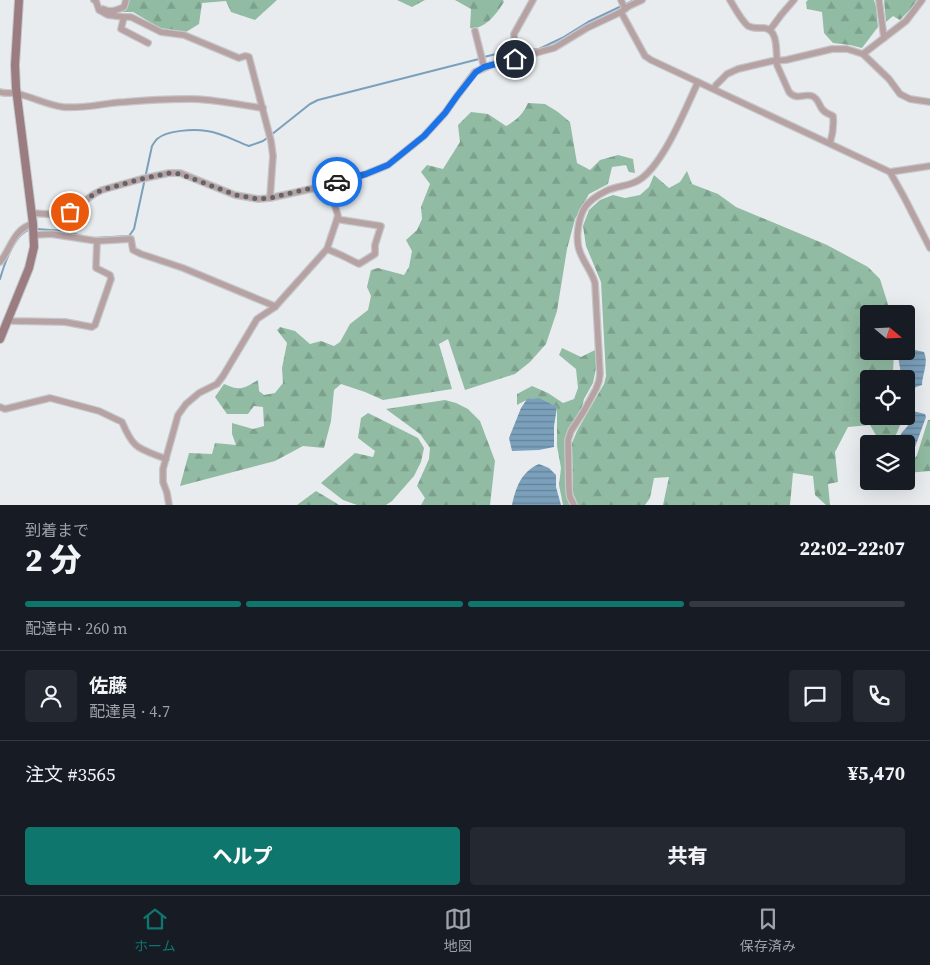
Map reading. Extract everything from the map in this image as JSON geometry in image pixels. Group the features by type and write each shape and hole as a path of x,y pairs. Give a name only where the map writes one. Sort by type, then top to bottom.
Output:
{"main road":[{"path":"0,339 29,268 34,248 32,213 16,93 15,64 19,0"}],"street":[{"path":"94,0 100,10 108,15 131,17 161,32 184,35 239,58 249,57 272,141 273,156 270,198"},
{"path":"100,10 102,8 108,11 115,11 124,7 126,0"},
{"path":"511,59 514,47 514,34 533,0"},
{"path":"621,0 623,10 645,56 651,60 890,172 930,166"},
{"path":"32,213 62,215 70,212 102,190 170,173 180,174 236,195 258,199 270,198 366,174 388,165 424,136 445,113 476,72 484,65 554,48 587,28 642,0"},
{"path":"730,0 746,25 753,29 765,28 774,34 777,65 792,96 813,96 822,110 833,116 833,135 830,144"},
{"path":"770,30 794,0"},
{"path":"879,0 884,38"},
{"path":"863,54 906,22 922,0"},
{"path":"124,17 121,28 148,43"},
{"path":"474,31 484,65"},
{"path":"714,89 728,74 738,69 832,49 847,49 863,54 889,79 900,94 910,99 930,102"},
{"path":"574,505 569,490 568,440 571,431 596,389 599,381 600,367 595,283 578,246 580,218 584,208 592,200 612,188 631,185 642,178 650,169 664,150 698,82"},
{"path":"0,92 16,93 41,102 64,107 191,99 263,108"},
{"path":"890,172 930,248"},
{"path":"169,505 163,482 163,469 178,414 199,393 217,384 258,319 275,307 306,274 326,248 338,216 329,184"},
{"path":"326,248 359,264 375,254 375,245 381,226 337,219"},
{"path":"0,262 20,230 33,224"},
{"path":"34,234 51,234 98,241 131,239 133,250 140,254 183,268 275,307"},
{"path":"8,320 65,322 92,327 95,325 111,280 110,275 96,268 98,241"},
{"path":"0,407 6,408 50,398 99,411 122,422 129,438 137,448 166,459"}],"green space":[{"path":"128,0 277,0 255,20 231,12 226,1 202,3 199,24 186,32 160,28 133,12 121,12 128,4"},
{"path":"397,0 425,0 412,7"},
{"path":"455,0 503,0 504,2 486,24 470,28 471,9"},
{"path":"808,0 874,0 878,27 862,48 833,43 824,33 822,12 807,9 806,2"},
{"path":"884,0 919,0 900,20 893,16 886,22"},
{"path":"528,103 545,104 570,122 577,163 590,170 600,160 618,155 633,159 635,173 629,172 626,165 612,167 608,184 589,194 575,219 567,249 557,311 546,344 530,362 515,374 465,390 448,339 439,344 452,389 383,400 341,384 334,390 331,421 324,448 303,446 275,461 180,486 189,453 212,454 215,443 236,445 232,434 232,423 253,429 264,426 263,407 254,406 248,414 227,414 215,397 224,384 234,388 241,388 258,380 259,391 264,395 275,393 283,383 282,368 287,343 277,330 280,327 295,331 310,344 321,341 334,346 340,342 350,324 368,310 371,296 367,287 371,270 378,268 404,275 409,267 412,251 406,240 417,230 422,219 421,207 430,184 421,172 427,165 443,169 460,142 458,125 471,112 488,114 506,126 519,116"},
{"path":"687,171 692,184 718,194 736,207 827,245 868,267 880,279 888,305 860,305 860,360 894,360 893,370 860,370 860,425 870,425 848,427 835,452 838,482 828,484 830,505 826,505 815,495 813,476 793,473 790,505 663,505 669,477 654,478 650,498 645,505 578,505 573,493 572,443 604,384 606,376 601,282 586,246 583,226 589,210 600,200 613,195 625,198 640,195 649,187 654,175 669,188 680,182"},
{"path":"562,348 581,357 597,349 593,383 584,399 580,415 565,439 567,498 571,505 563,505 559,485 561,468 557,446 557,407 537,399 528,400 517,405 517,394 532,386 548,393 563,403 574,399 578,388 576,369 559,355"},
{"path":"445,400 468,409 480,421 495,461 490,505 421,505 425,498 417,486 429,459 430,448 420,434 386,409"},
{"path":"368,413 418,438 424,448 421,462 414,476 392,501 386,505 357,505 343,500 321,483 355,453 373,457 375,451 358,438 361,418"},
{"path":"928,420 930,420 930,471 915,472 915,458"},
{"path":"870,425 900,425 896,435 876,435"},
{"path":"316,491 336,503 339,505 297,505"}],"water":[{"path":"915,350 924,352 926,365 922,385 915,388 915,370 900,370 899,360 915,360"},
{"path":"539,398 557,407 554,426 554,447 539,450 512,451 509,438 521,408 527,399"},
{"path":"915,412 925,414 926,417 915,447 915,435 900,435 908,425 915,425"},
{"path":"539,464 549,468 556,475 556,487 561,505 512,505 520,481 528,471"}],"waterway":[{"path":"484,57 500,53 539,49 588,22 634,0"},
{"path":"271,135 310,104 318,100 479,59"},
{"path":"93,238 129,236 134,229 152,146 161,136 181,131 207,131 223,135 249,146 267,138"},
{"path":"0,279 15,242 26,231 32,229"},
{"path":"37,229 64,231 86,237"}],"way so far":[{"path":"70,212 102,190 170,173 180,174 236,195 258,199 270,198 337,182"}],"route":[{"path":"337,182 366,174 388,165 424,136 445,113 476,72 484,67 515,59"}]}
